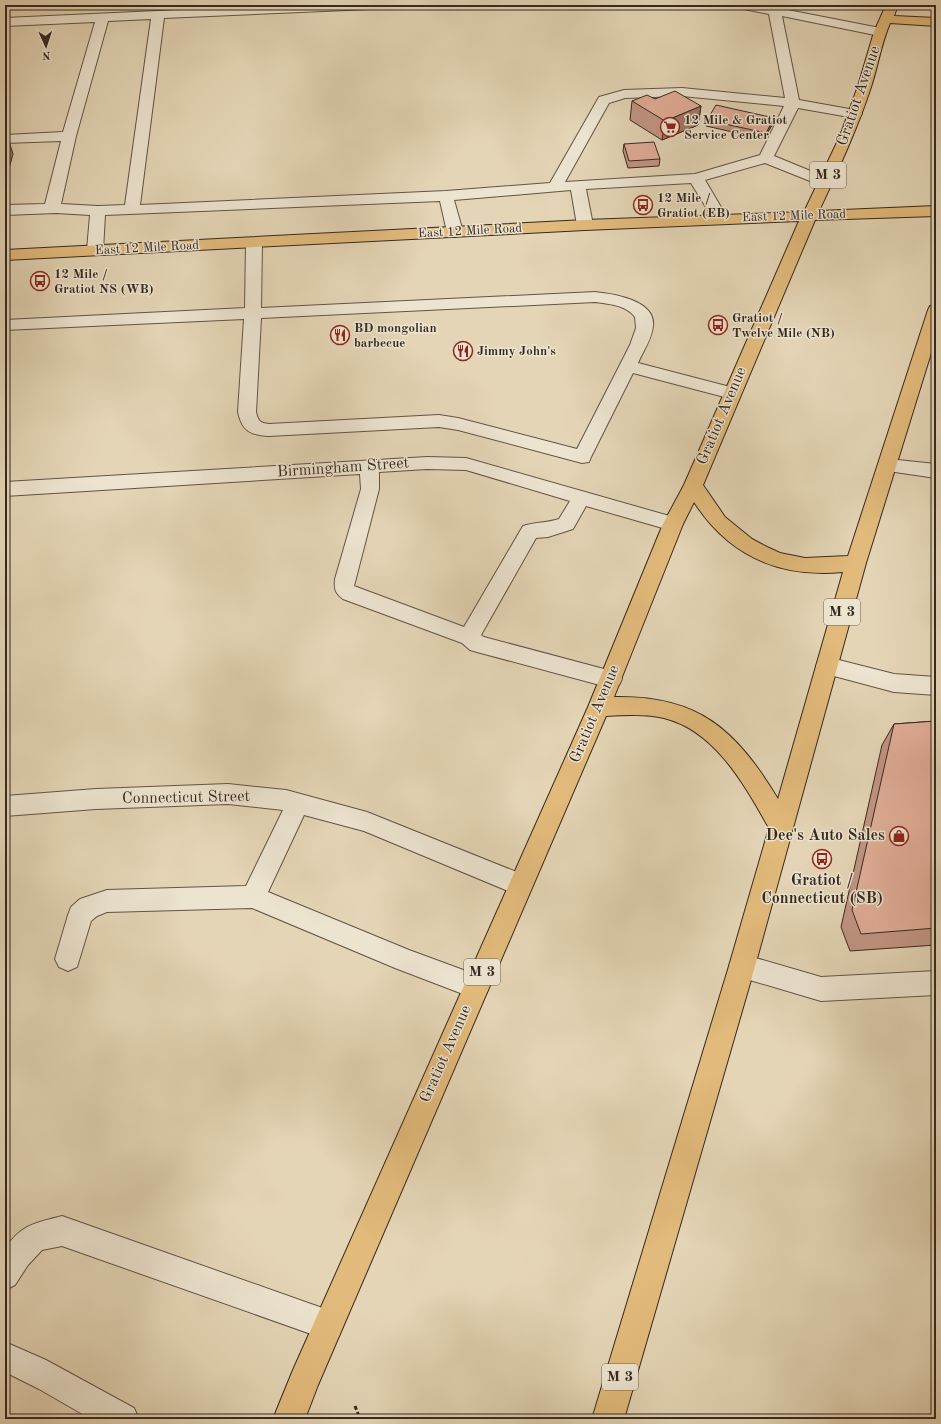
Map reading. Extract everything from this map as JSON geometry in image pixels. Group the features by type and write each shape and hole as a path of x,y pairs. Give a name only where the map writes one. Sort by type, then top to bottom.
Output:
{"main road":[{"name":"Gratiot Avenue","path":"289,1419 328,1325 599,707 674,524 693,485 855,114 865,86 880,32 892,5"},
{"path":"886,19 936,22"},
{"name":"East 12 Mile Road","path":"5,255 585,224 936,211"},
{"name":"M 3","path":"608,1419 742,966 856,563 934,320"},
{"path":"693,485 716,519 740,541 766,557 796,565 826,567 856,563"},
{"path":"599,707 632,706 666,710 696,722 724,742 749,772 781,827"}],"street":[{"path":"5,22 371,5"},
{"path":"743,5 880,32"},
{"path":"812,19 818,5"},
{"path":"766,158 792,103 775,12"},
{"path":"132,210 158,15"},
{"path":"52,208 103,17"},
{"path":"555,187 604,100 624,94 682,92 792,103 855,114"},
{"path":"5,139 70,136"},
{"path":"5,210 52,208 98,211 132,210 446,196 578,184 696,178 766,158 825,182"},
{"path":"696,178 720,219"},
{"path":"578,184 585,224"},
{"path":"446,196 455,232"},
{"path":"95,250 98,211"},
{"path":"5,326 253,313 595,297 614,299 630,305 640,312 645,322 642,336 582,457 458,424 439,421 269,430 256,429 249,423 247,412 253,313 254,242"},
{"path":"628,366 732,393"},
{"name":"Birmingham Street","path":"5,489 427,463 466,464 674,524"},
{"path":"888,465 936,471"},
{"path":"369,467 370,489 345,579 344,589 350,594 469,638 477,644 611,679"},
{"path":"469,638 530,531 548,530 566,524 581,498"},
{"path":"827,666 920,687 936,686"},
{"name":"Connecticut Street","path":"5,806 96,799 228,794 286,800 367,822 520,886"},
{"path":"253,897 298,803"},
{"path":"68,959 80,915 89,907 107,901 253,897 404,960 476,987"},
{"path":"742,966 821,990 936,983"},
{"path":"5,1275 18,1254 34,1238 62,1231 328,1325"},
{"path":"5,1357 30,1366 85,1400 123,1419"}],"path":[{"path":"355,1406 360,1419"}],"building":[{"path":"675,91 701,106 665,121 632,101 647,95 655,99"},
{"path":"716,105 774,118 766,133 707,120"},
{"path":"654,142 660,159 629,161 624,144"},
{"name":"Dee's Auto Sales","path":"936,721 936,928 861,934 852,910 894,724"}],"place":[{"name":"12 Mile & Gratiot Service Center","path":"670,127"},
{"name":"12 Mile / Gratiot (EB)","path":"643,205"},
{"name":"12 Mile / Gratiot NS (WB)","path":"40,281"},
{"name":"Gratiot / Twelve Mile (NB)","path":"718,325"},
{"name":"BD mongolian barbecue","path":"340,335"},
{"name":"Jimmy John's","path":"463,351"},
{"name":"Dee's Auto Sales","path":"899,836"},
{"name":"Gratiot / Connecticut (SB)","path":"822,859"}]}
